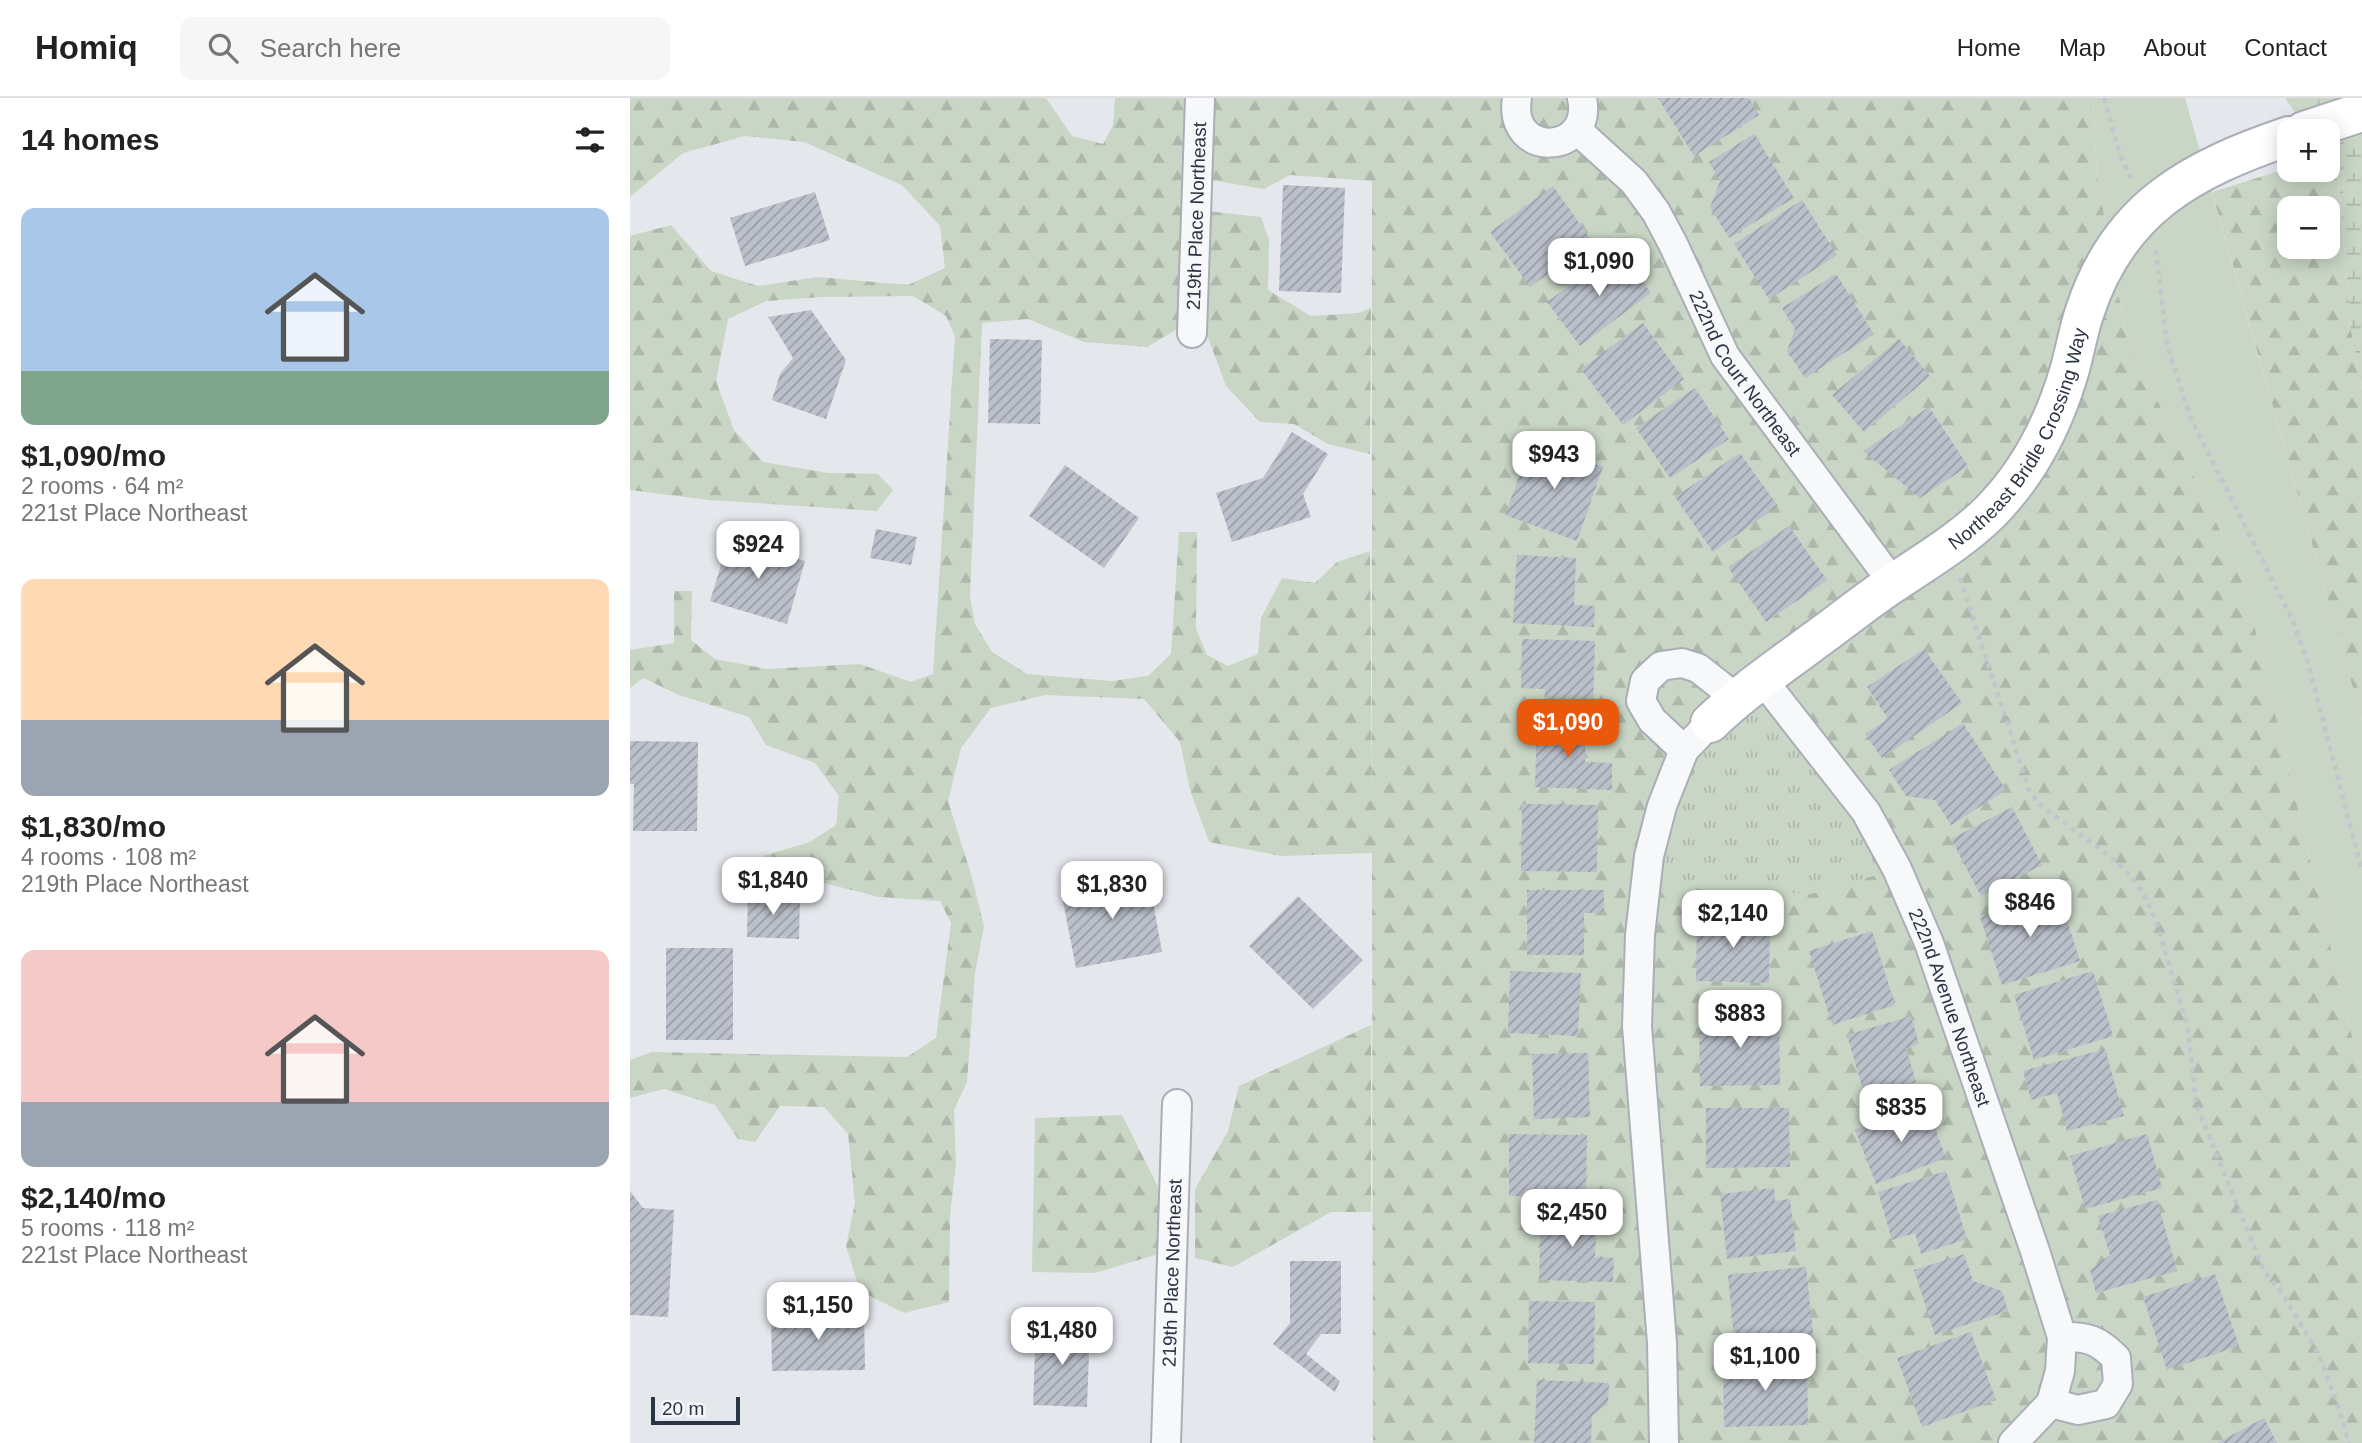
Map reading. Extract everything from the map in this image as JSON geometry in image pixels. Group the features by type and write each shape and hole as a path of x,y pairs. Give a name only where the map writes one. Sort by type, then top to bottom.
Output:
{"street":[{"name":"219th Place Northeast","path":"1192,333 1200,98"},
{"path":"1517,98 1517,122 1524,132 1544,143 1567,138 1577,130 1584,110 1582,98"},
{"name":"Northeast Bridle Crossing Way","path":"2340,120 2362,113"},
{"name":"222nd Court Northeast","path":"1577,130 1634,182 1656,212 1725,356 1894,583"},
{"name":"Northeast Bridle Crossing Way","path":"1723,713 1894,583 1950,547 1989,513 2035,457 2050,427 2085,310 2104,265 2135,222 2171,190 2213,164 2277,141"},
{"path":"1664,1443 1662,1343 1637,1026 1640,935 1648,856 1662,806 1723,713"},
{"name":"222nd Avenue Northeast","path":"1723,713 1866,812 1897,870 1929,943 1968,1052 2062,1337 2060,1371 2051,1403"},
{"name":"219th Place Northeast","path":"1166,1443 1177,1104"},
{"path":"2013,1443 2051,1403 2078,1410 2106,1404 2118,1384 2116,1358 2105,1346 2084,1336 2062,1337"}],"path":[{"path":"2104,98 2120,155 2147,211 2156,247 2167,345 2192,419 2292,619 2308,663 2362,871"},
{"path":"1961,580 2029,790 2039,804 2116,861 2131,876 2143,893 2156,921 2188,1028 2196,1104 2263,1269 2284,1296 2319,1355 2349,1443"}],"green space":[{"path":"630,98 1046,98 1072,136 1103,144 1113,125 1115,98 1187,98 1186,282 1176,330 1147,347 1084,342 1028,319 982,323 970,597 975,624 992,652 1027,674 1112,681 1148,676 1171,654 1179,532 1197,532 1196,629 1207,655 1228,666 1258,654 1261,618 1282,578 1315,583 1337,562 1370,551 1372,801 1372,181 1290,175 1264,189 1211,180 1215,98 2093,98 2097,177 2126,335 2243,578 2362,1079 2362,1443 1373,1443 1372,853 1281,856 1209,842 1190,790 1180,742 1144,699 1045,695 991,708 961,748 948,801 984,926 975,973 967,1082 954,1110 956,1162 950,1217 949,1302 904,1313 860,1291 846,1246 855,1203 848,1134 824,1107 780,1106 755,1142 738,1139 715,1105 664,1089 630,1098 630,1060 652,1052 907,1057 936,1038 951,923 940,901 879,897 812,880 761,875 763,856 810,842 836,825 839,796 815,763 766,745 749,717 679,695 643,678 630,688 630,650 674,643 674,591 692,591 691,640 715,659 766,669 860,664 911,682 933,674 955,336 946,316 913,296 766,301 728,319 716,381 734,430 763,462 828,473 878,474 893,490 877,511 709,500 630,490 630,236 671,225 711,271 758,286 817,277 908,285 945,268 940,226 902,185 804,142 745,136 683,153 630,197"},
{"path":"2093,98 2185,98 2362,720 2362,1079 2243,578 2126,335 2097,177"},
{"path":"2285,98 2362,98 2362,390 2351,329 2338,182 2340,119 2300,119"},
{"path":"2277,172 2277,182 2339,183 2351,329 2362,390 2362,720 2212,192"},
{"path":"1207,211 1261,217 1269,240 1268,290 1311,316 1358,313 1371,308 1370,454 1328,444 1294,424 1260,422 1226,386 1204,327"},
{"path":"1762,679 1897,869 1811,894 1646,886 1684,750"},
{"path":"1371,1025 1371,1212 1331,1212 1233,1267 1195,1258 1195,1189 1228,1131 1239,1086"},
{"path":"1122,1115 1159,1189 1158,1254 1095,1273 1032,1272 1035,1118"}],"building":[{"path":"1658,98 1749,98 1759,115 1694,156"},
{"path":"1754,134 1794,198 1729,238 1710,207 1720,181 1709,162"},
{"path":"1283,185 1345,188 1341,293 1279,291"},
{"path":"1553,186 1593,242 1530,287 1490,232"},
{"path":"815,192 830,240 745,266 730,218"},
{"path":"1802,200 1837,255 1769,299 1734,244"},
{"path":"1619,250 1651,293 1580,346 1547,302"},
{"path":"1836,274 1874,334 1805,378 1787,351 1795,329 1782,308"},
{"path":"811,310 846,360 826,419 772,400 780,374 793,358 768,317"},
{"path":"1643,323 1684,379 1623,425 1581,369"},
{"path":"990,339 1042,340 1040,424 988,423"},
{"path":"1899,339 1930,376 1864,432 1832,395"},
{"path":"1695,388 1729,439 1670,478 1636,428"},
{"path":"1929,407 1968,466 1920,498 1863,451"},
{"path":"1292,432 1328,454 1303,494 1311,517 1232,542 1216,493 1263,478"},
{"path":"1532,441 1603,467 1577,541 1505,515"},
{"path":"1740,453 1778,506 1713,552 1675,497"},
{"path":"1065,465 1139,518 1104,568 1029,516"},
{"path":"1789,526 1827,580 1766,622 1728,567"},
{"path":"876,529 917,537 911,565 870,558"},
{"path":"729,539 805,561 787,624 710,601"},
{"path":"1517,555 1576,558 1574,605 1595,606 1594,627 1513,623"},
{"path":"1522,639 1595,641 1593,709 1544,708 1545,689 1521,688"},
{"path":"1924,649 1962,703 1882,758 1865,734 1888,719 1867,687"},
{"path":"1537,722 1586,724 1585,762 1612,763 1612,790 1535,787"},
{"path":"1963,723 2006,790 1951,825 1935,800 1906,796 1889,770"},
{"path":"630,741 698,742 697,831 633,831 634,784 630,784"},
{"path":"1522,804 1598,805 1597,872 1521,871"},
{"path":"2012,807 2042,865 1981,896 1951,839"},
{"path":"1148,874 1162,952 1076,968 1061,891"},
{"path":"1527,890 1604,890 1604,913 1584,913 1584,955 1527,955"},
{"path":"2058,892 2080,961 2002,985 1980,917"},
{"path":"748,894 800,897 799,939 747,937"},
{"path":"1298,896 1363,960 1313,1009 1249,946"},
{"path":"1697,916 1770,918 1769,983 1696,981"},
{"path":"1872,931 1895,1005 1832,1025 1809,951"},
{"path":"666,948 733,948 733,1040 666,1040"},
{"path":"1510,971 1581,973 1578,1036 1508,1033"},
{"path":"2093,971 2113,1036 2034,1060 2014,995"},
{"path":"1779,1014 1780,1085 1700,1086 1699,1016"},
{"path":"1911,1016 1919,1044 1906,1048 1916,1082 1865,1097 1847,1035"},
{"path":"2105,1049 2124,1116 2067,1131 2057,1093 2031,1100 2023,1071"},
{"path":"1588,1053 1590,1117 1534,1119 1532,1054"},
{"path":"1926,1103 1946,1158 1876,1184 1855,1130"},
{"path":"1706,1108 1789,1108 1790,1167 1706,1168"},
{"path":"1509,1134 1587,1135 1586,1197 1509,1196"},
{"path":"2147,1134 2162,1188 2085,1209 2070,1156"},
{"path":"1946,1171 1967,1239 1921,1254 1915,1233 1892,1240 1878,1192"},
{"path":"1774,1188 1775,1201 1790,1199 1796,1251 1727,1259 1720,1194"},
{"path":"630,1191 643,1208 674,1210 668,1317 630,1315"},
{"path":"2157,1200 2177,1271 2096,1293 2090,1270 2110,1255 2098,1216"},
{"path":"1541,1212 1597,1214 1595,1257 1614,1258 1613,1282 1539,1280"},
{"path":"1964,1254 1973,1281 2002,1291 2008,1311 1935,1335 1914,1270"},
{"path":"1290,1261 1341,1261 1341,1334 1321,1334 1306,1354 1340,1381 1335,1392 1273,1344 1290,1323"},
{"path":"1806,1267 1814,1342 1735,1350 1728,1275"},
{"path":"2215,1274 2239,1346 2167,1370 2143,1297"},
{"path":"1529,1301 1595,1302 1594,1364 1528,1363"},
{"path":"864,1313 865,1370 772,1371 771,1315"},
{"path":"1036,1327 1090,1329 1087,1407 1033,1405"},
{"path":"1971,1332 1996,1400 1922,1427 1897,1358"},
{"path":"1807,1360 1808,1425 1724,1427 1723,1361"},
{"path":"1537,1380 1609,1383 1608,1403 1592,1416 1591,1443 1534,1443"},
{"path":"2264,1418 2277,1443 2217,1443"}]}
